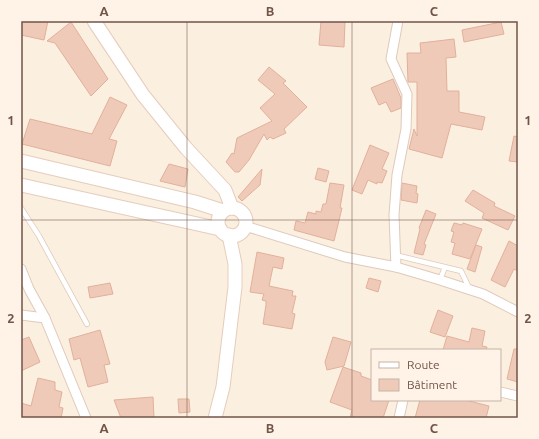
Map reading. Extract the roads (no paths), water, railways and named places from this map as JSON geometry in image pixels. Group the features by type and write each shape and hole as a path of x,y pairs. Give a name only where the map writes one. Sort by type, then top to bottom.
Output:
{"street":[{"path":"94,21 143,95 186,148 225,190 228,209"},
{"path":"396,267 394,215 397,175 406,129 407,94 391,59 398,21"},
{"path":"21,161 195,202 228,209 237,209 244,216 245,226 239,234 224,232 21,185"},
{"path":"215,418 223,387 235,288 235,264 218,219 228,209"},
{"path":"245,226 345,257 396,267 440,280 484,294 518,312"},
{"path":"21,269 29,289 46,318 86,418"},
{"path":"21,315 46,318"},
{"path":"501,392 518,396"},
{"path":"399,418 403,401"}],"lane":[{"path":"21,208 39,236 87,324"},
{"path":"395,255 461,271 470,290"},
{"path":"440,280 445,267"}]}
